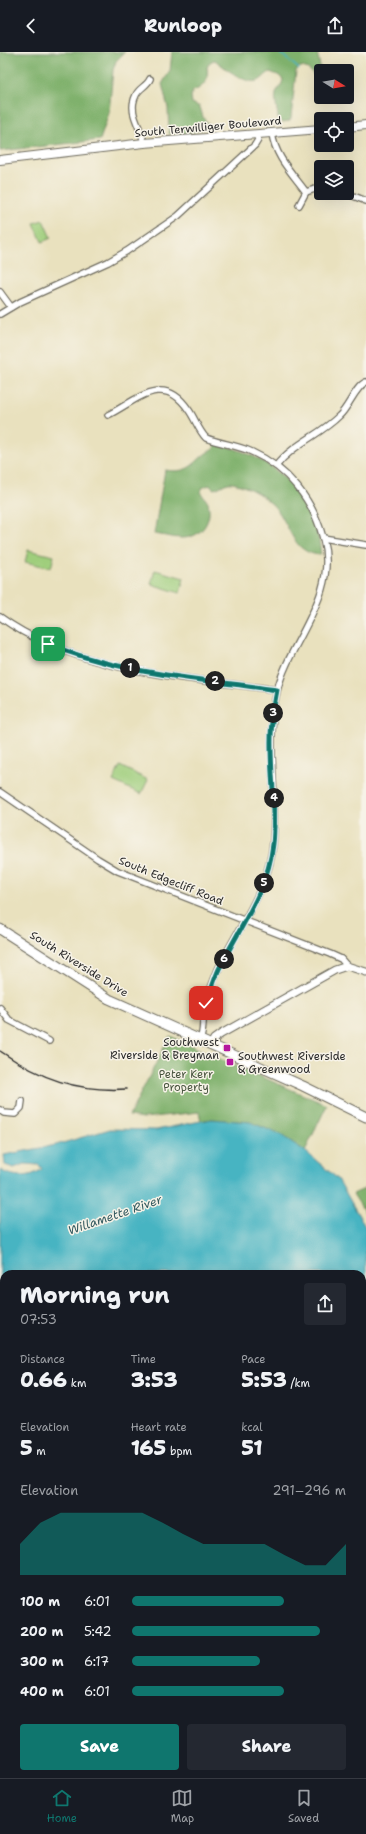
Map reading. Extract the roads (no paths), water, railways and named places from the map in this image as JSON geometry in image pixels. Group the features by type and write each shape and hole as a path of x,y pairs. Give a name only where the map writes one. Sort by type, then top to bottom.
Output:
{"main road":[{"path":"354,126 366,125"},
{"name":"South Terwilliger Boulevard","path":"0,160 144,143 314,130"},
{"name":"South Riverside Drive","path":"0,929 109,999 366,1117"}],"street":[{"path":"144,143 140,129 133,118 133,105 139,90 150,79"},
{"path":"272,133 273,141 280,158 306,192"},
{"path":"0,314 11,307 120,256 178,216 255,145 258,140 257,134"},
{"path":"299,205 306,192 314,190"},
{"path":"354,196 366,201"},
{"path":"0,292 11,307"},
{"path":"276,466 291,450 341,414 358,388 366,382"},
{"path":"108,415 141,395 159,390 165,390 176,395 184,403 202,434 206,438 252,452 276,466 300,488 310,504 323,538 325,551 325,572 318,602 289,657 277,690 271,719 274,814 273,844 265,880 218,970 204,1010 203,1031 200,1040"},
{"path":"323,538 366,545"},
{"path":"0,617 34,638 79,655 157,673 277,690"},
{"name":"South Edgecliff Road","path":"0,792 90,854 113,868 158,888 245,920 336,957 347,966"},
{"path":"211,1045 214,1039 221,1034 335,970 347,966 366,972"},
{"path":"0,1008 9,1020 50,1041"},
{"path":"0,1110 4,1113 15,1114 21,1108 22,1101"}],"water":[{"name":"Willamette River","path":"211,1119 250,1122 281,1135 305,1151 338,1179 366,1228 366,1270 0,1270 0,1170 10,1174 26,1176 42,1169 39,1165 25,1164 14,1168 5,1165 4,1155 56,1145 110,1129 156,1130"}],"waterway":[{"path":"279,52 299,69"}],"railway":[{"path":"0,1051 30,1069 60,1082 92,1088 127,1089"}],"place":[{"name":"Southwest Riverside & Breyman","path":"227,1048"},
{"name":"Southwest Riverside & Greenwood","path":"230,1062"}],"park label":[{"name":"Peter Kerr Property","path":"186,1080"}]}
